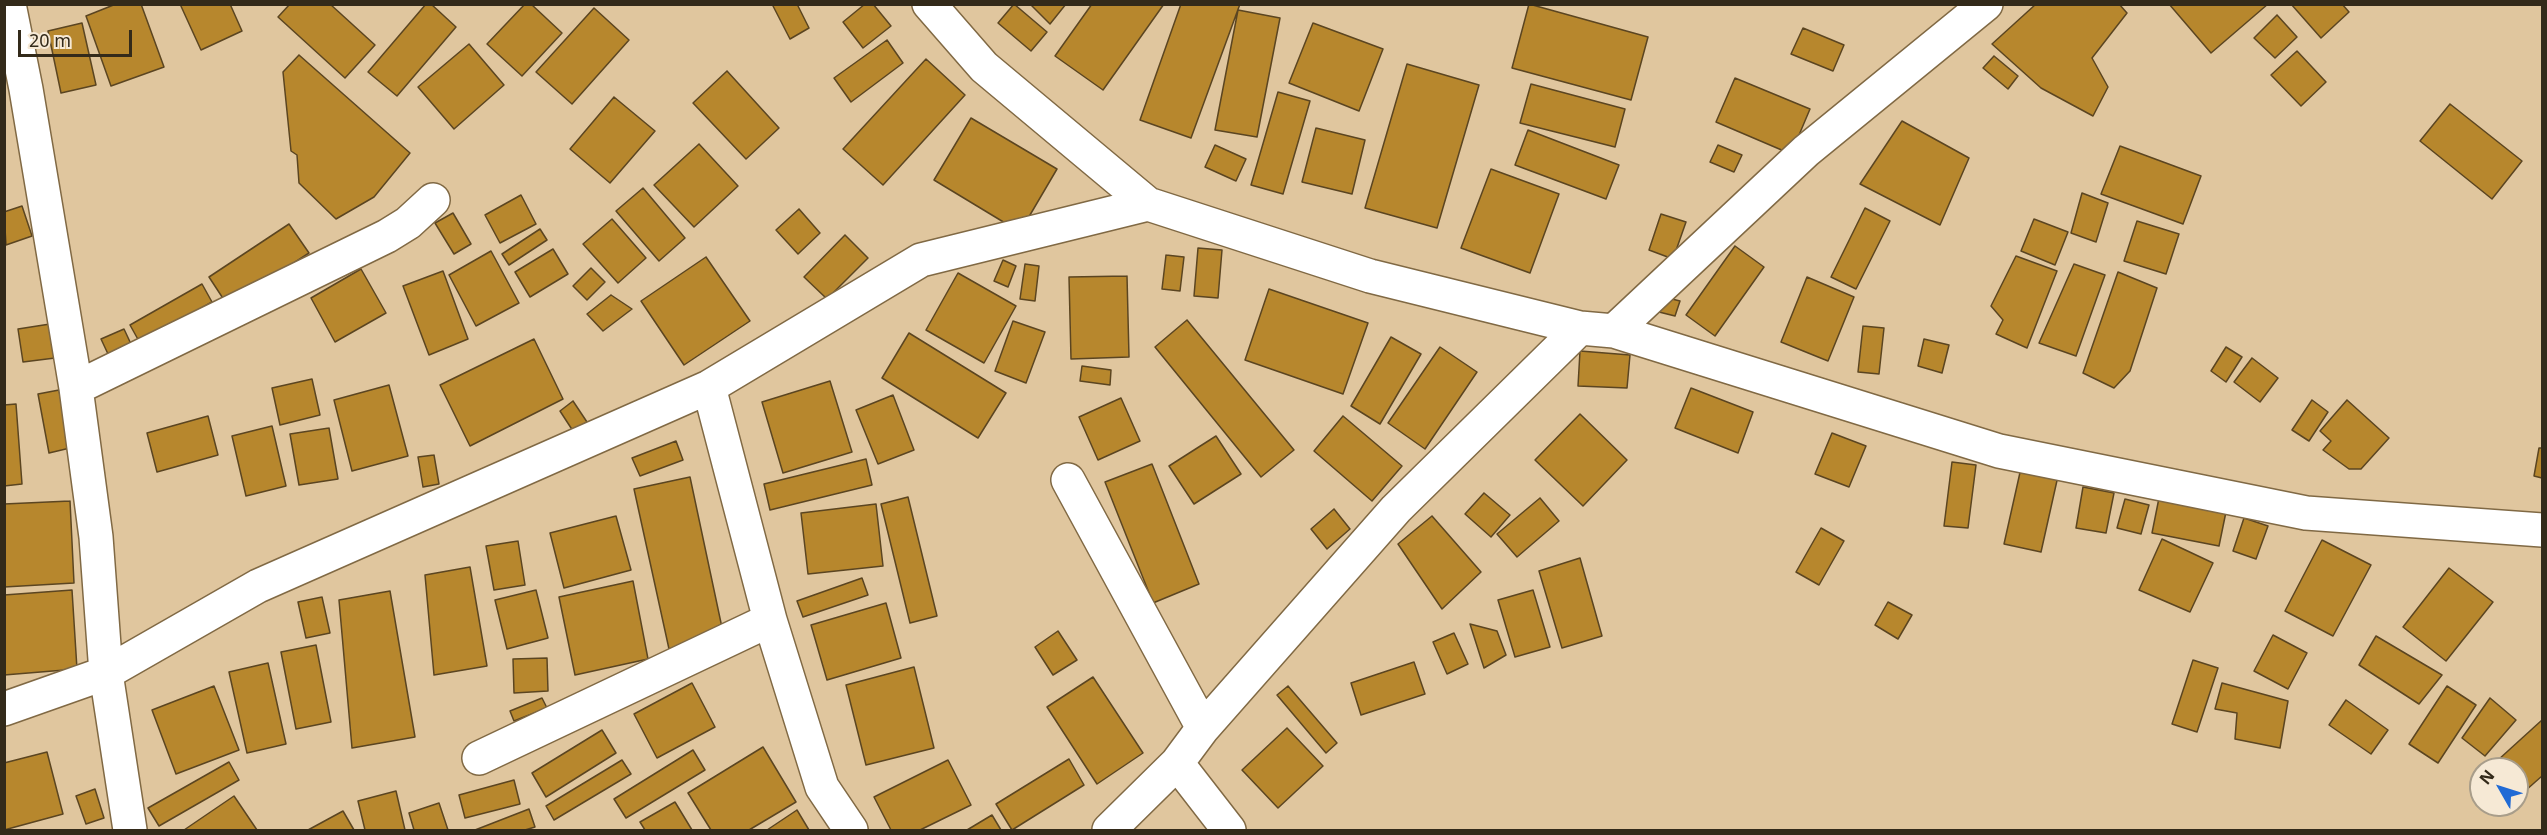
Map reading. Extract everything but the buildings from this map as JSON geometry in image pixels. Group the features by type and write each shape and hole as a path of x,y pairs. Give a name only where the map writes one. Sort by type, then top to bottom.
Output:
{"street":[{"path":"9,4 15,94 76,388 96,537 106,673 130,831"},
{"path":"929,4 984,67 1148,204 1370,276 1580,328 1614,331 1999,451 2306,513 2542,530"},
{"path":"1614,331 1806,152 1986,4"},
{"path":"76,388 387,236 408,223 434,200"},
{"path":"4,710 106,673 258,586 710,387 921,260 1148,204"},
{"path":"1109,831 1177,763 1203,728 1396,509 1580,328"},
{"path":"710,387 770,620 822,787 851,831"},
{"path":"1068,480 1203,728"},
{"path":"479,758 770,620"},
{"path":"1177,763 1228,831"}]}
